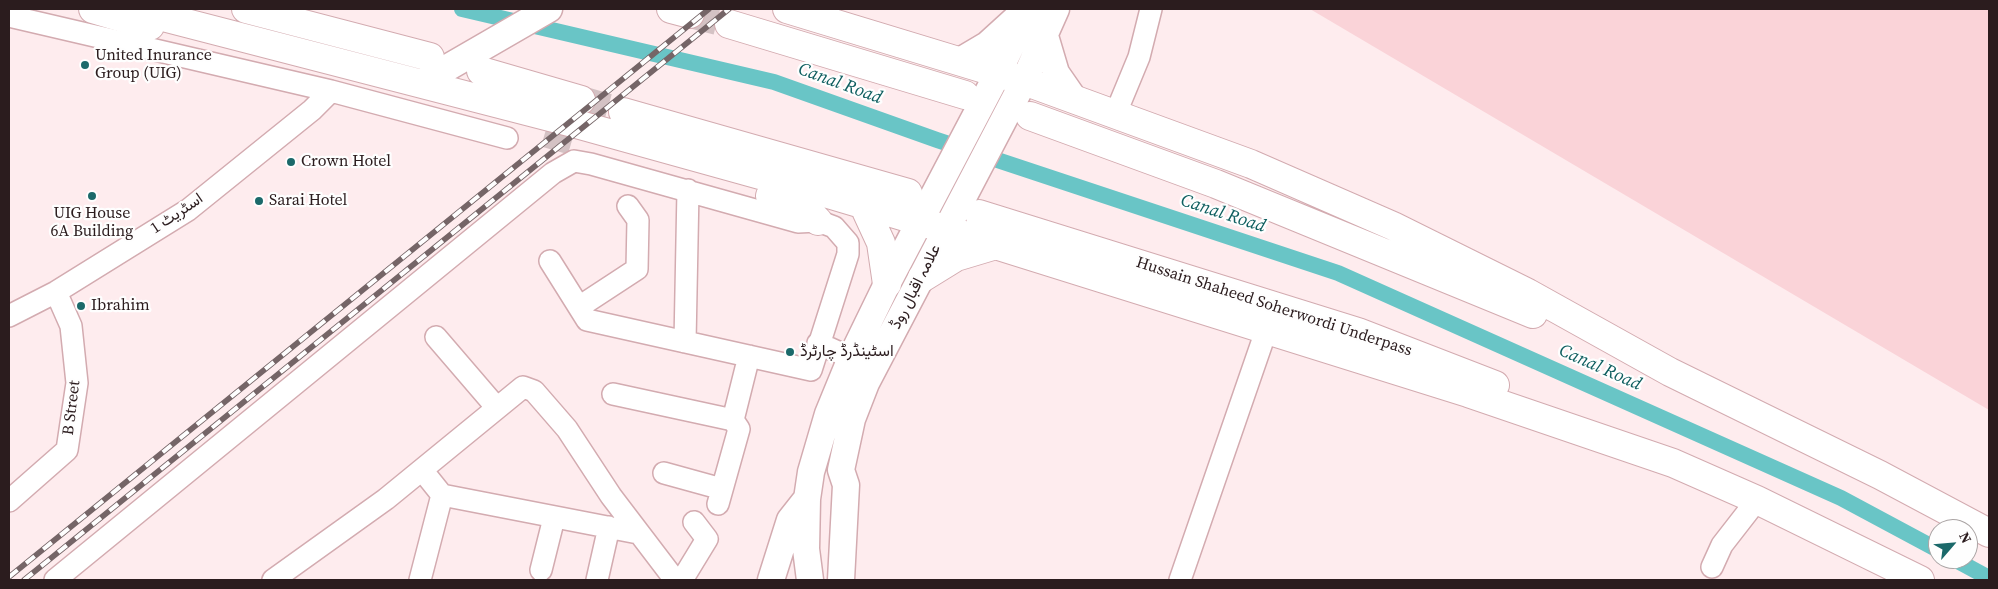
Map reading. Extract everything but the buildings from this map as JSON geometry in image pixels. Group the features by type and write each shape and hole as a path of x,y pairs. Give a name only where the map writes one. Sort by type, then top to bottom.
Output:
{"highway":[{"path":"93,9 545,133"},
{"path":"132,9 577,124 863,204 1468,394 1673,463 1757,500 1920,580"},
{"path":"246,9 430,57"},
{"path":"787,9 1024,81 1251,164 1393,226 1528,293 1670,372 1880,476 1989,534"},
{"path":"729,24 970,106"},
{"path":"482,71 581,100"},
{"path":"623,112 908,193"},
{"path":"1030,116 1216,184 1670,372"},
{"path":"579,142 802,205 818,221"},
{"path":"863,204 881,243 887,284"},
{"name":"Hussain Shaheed Soherwordi Underpass","path":"979,214 1358,332 1469,374 1673,463"},
{"path":"922,278 956,256 996,245"}],"main road":[{"path":"421,83 490,46 549,9"},
{"path":"960,61 987,45 1028,9"},
{"path":"970,106 998,74 1028,9"},
{"name":"علامہ اقبال روڈ","path":"841,580 846,485 840,470 852,419 866,383 1024,81 1056,9"},
{"path":"1045,36 1056,73 1074,99"},
{"name":"علامہ اقبال روڈ","path":"810,580 806,539 807,498 811,472 828,414 851,358 942,176 970,106"},
{"path":"823,580 826,575 827,510 831,483 840,470"},
{"path":"771,580 790,520 807,498"}],"street":[{"path":"1116,115 1139,57 1151,9"},
{"path":"11,14 330,91 507,138"},
{"name":"اسٹریٹ 1","path":"9,316 56,292 188,210 312,110 330,91"},
{"path":"55,580 564,166 574,161 688,190 798,222 818,221 834,227 848,243 848,254 818,343 811,370 588,320 550,261"},
{"path":"684,342 688,190"},
{"path":"579,307 637,269 638,220 628,206"},
{"name":"B Street","path":"9,501 67,450 77,382 71,326 56,292"},
{"path":"1180,580 1266,330"},
{"path":"436,337 497,408"},
{"path":"818,343 851,358"},
{"path":"733,420 749,356"},
{"path":"273,580 386,499 523,387 534,391 567,429 638,533 675,580"},
{"path":"613,394 733,420 739,429 720,496 664,473"},
{"path":"422,470 442,495 638,533"},
{"path":"420,580 442,495"},
{"path":"1712,567 1722,545 1757,500"},
{"path":"535,577 554,518"},
{"path":"682,580 707,539 694,522"},
{"path":"597,580 609,527"}],"shaded area":[{"path":"1310,9 1989,9 1989,410"}],"waterway":[{"name":"Canal Road","path":"462,9 774,82 937,140 1338,273 1841,498 1928,545"},
{"name":"Canal Road","path":"1972,569 1989,578"}],"tunnel":[{"path":"690,14 729,24"},
{"path":"581,100 623,112"},
{"path":"545,133 579,143"}],"railway":[{"path":"9,577 709,9"},
{"path":"24,580 729,9"}],"place":[{"name":"United Inurance Group (UIG)","path":"85,65"},
{"name":"Crown Hotel","path":"291,162"},
{"name":"UIG House 6A Building","path":"92,196"},
{"name":"Sarai Hotel","path":"259,201"},
{"name":"Ibrahim","path":"81,306"},
{"name":"اسٹینڈرڈ چارٹرڈ","path":"790,352"}]}
